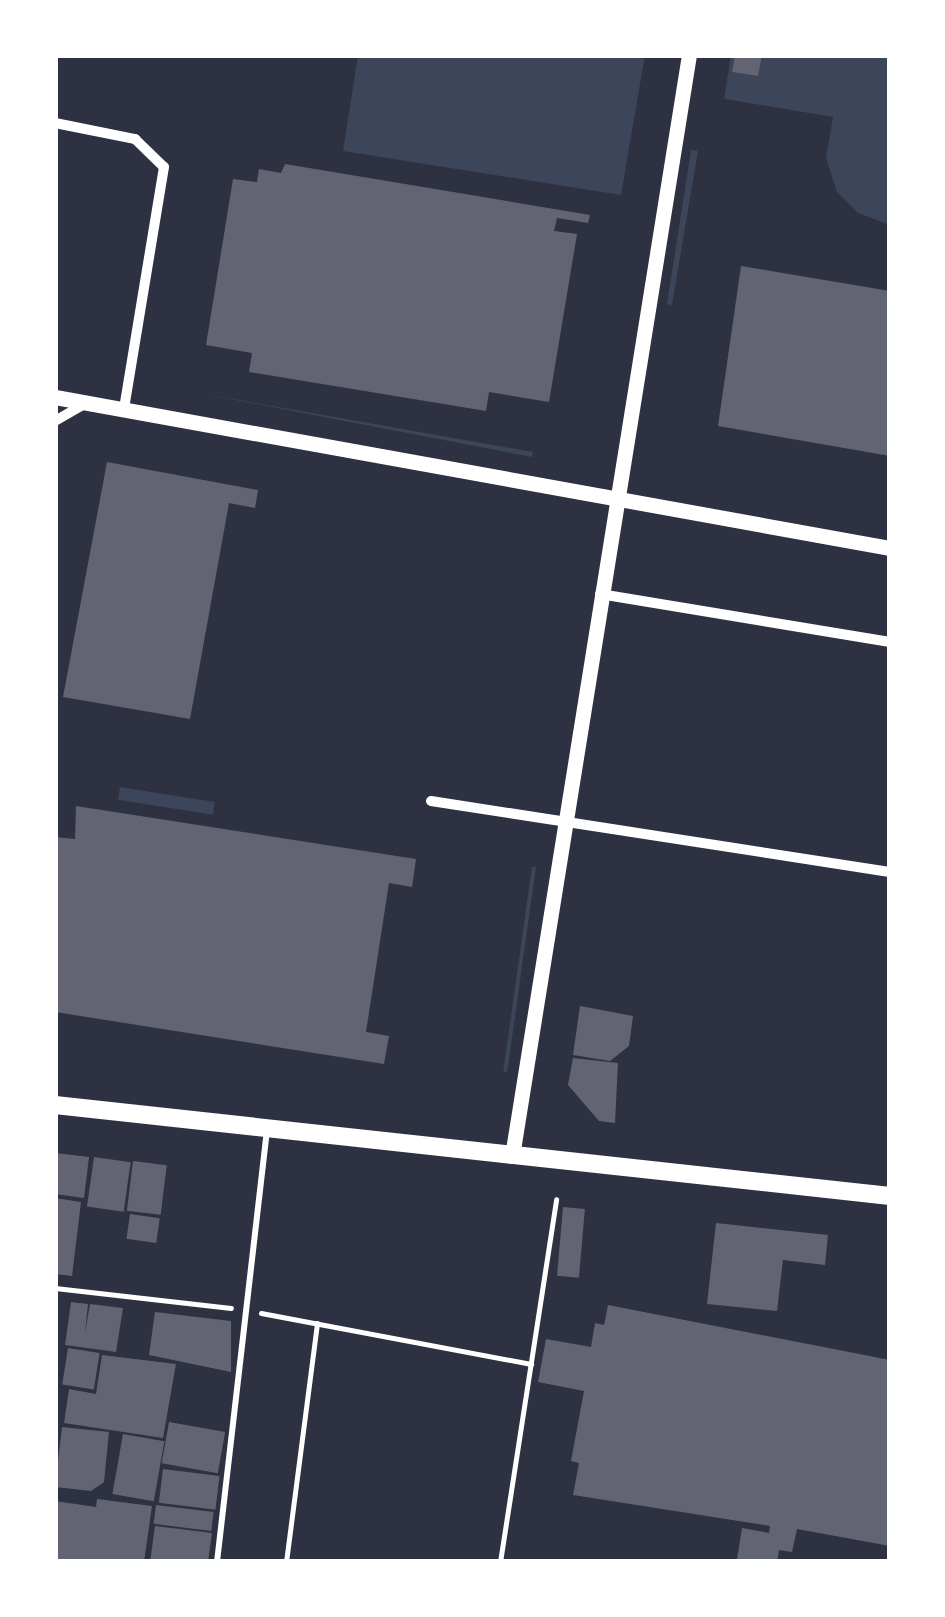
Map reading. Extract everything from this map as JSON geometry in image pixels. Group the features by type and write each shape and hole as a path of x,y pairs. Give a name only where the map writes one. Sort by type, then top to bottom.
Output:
{"main road":[{"path":"55,1105 890,1196"}],"street":[{"path":"512,1156 688,55"},
{"path":"55,123 136,139 164,166 124,409"},
{"path":"55,396 890,548"},
{"path":"55,421 89,403"},
{"path":"599,594 890,642"},
{"path":"431,801 890,872"}],"lane":[{"path":"218,1562 267,1129"}],"path":[{"path":"500,1562 556,1199"},
{"path":"55,1288 247,1310 531,1364"},
{"path":"286,1562 317,1323"}],"shaded area":[{"path":"358,55 645,55 621,195 343,151"},
{"path":"731,55 890,55 890,225 858,213 837,192 826,158 833,117 724,99"},
{"path":"691,150 698,151 672,305 667,304"},
{"path":"199,393 533,452 532,457"},
{"path":"120,787 215,802 213,815 118,800"},
{"path":"532,866 536,867 507,1072 503,1071"}],"building":[{"path":"735,55 762,55 758,76 732,72"},
{"path":"285,164 590,215 588,223 557,218 554,231 577,234 549,402 489,392 486,411 249,372 252,353 206,345 233,179 257,182 259,169 281,173"},
{"path":"741,266 890,291 890,456 718,426"},
{"path":"107,462 258,490 255,508 229,503 190,719 63,697"},
{"path":"76,806 416,859 412,887 389,883 366,1032 389,1036 384,1064 55,1012 55,837 75,839"},
{"path":"580,1006 633,1016 629,1046 610,1061 573,1055"},
{"path":"573,1058 618,1063 615,1123 599,1121 568,1085"},
{"path":"55,1153 89,1157 84,1198 55,1194"},
{"path":"94,1157 131,1162 124,1212 87,1207"},
{"path":"133,1161 167,1165 161,1215 127,1211"},
{"path":"55,1198 81,1202 72,1276 55,1274"},
{"path":"563,1207 585,1209 579,1278 557,1276"},
{"path":"130,1214 160,1218 156,1243 127,1239"},
{"path":"716,1223 828,1235 825,1265 783,1260 777,1311 707,1304"},
{"path":"71,1302 88,1304 85,1333 90,1304 123,1308 116,1352 65,1345"},
{"path":"608,1305 890,1360 890,1546 797,1529 792,1552 779,1550 777,1562 755,1562 737,1559 742,1528 769,1533 770,1526 573,1495 579,1463 571,1461 584,1391 538,1382 546,1339 591,1347 595,1323 604,1325"},
{"path":"155,1312 231,1321 231,1372 149,1355"},
{"path":"68,1348 100,1353 94,1390 62,1385"},
{"path":"102,1355 176,1364 163,1438 64,1423 69,1389 96,1394"},
{"path":"169,1422 225,1432 218,1473 162,1463"},
{"path":"62,1427 109,1432 104,1482 91,1491 55,1487"},
{"path":"123,1434 164,1441 154,1501 112,1494"},
{"path":"163,1469 220,1476 215,1510 159,1503"},
{"path":"97,1499 152,1506 144,1562 55,1561 55,1501 96,1507"},
{"path":"156,1505 214,1512 211,1531 154,1524"},
{"path":"155,1526 212,1533 208,1562 150,1562"}]}
